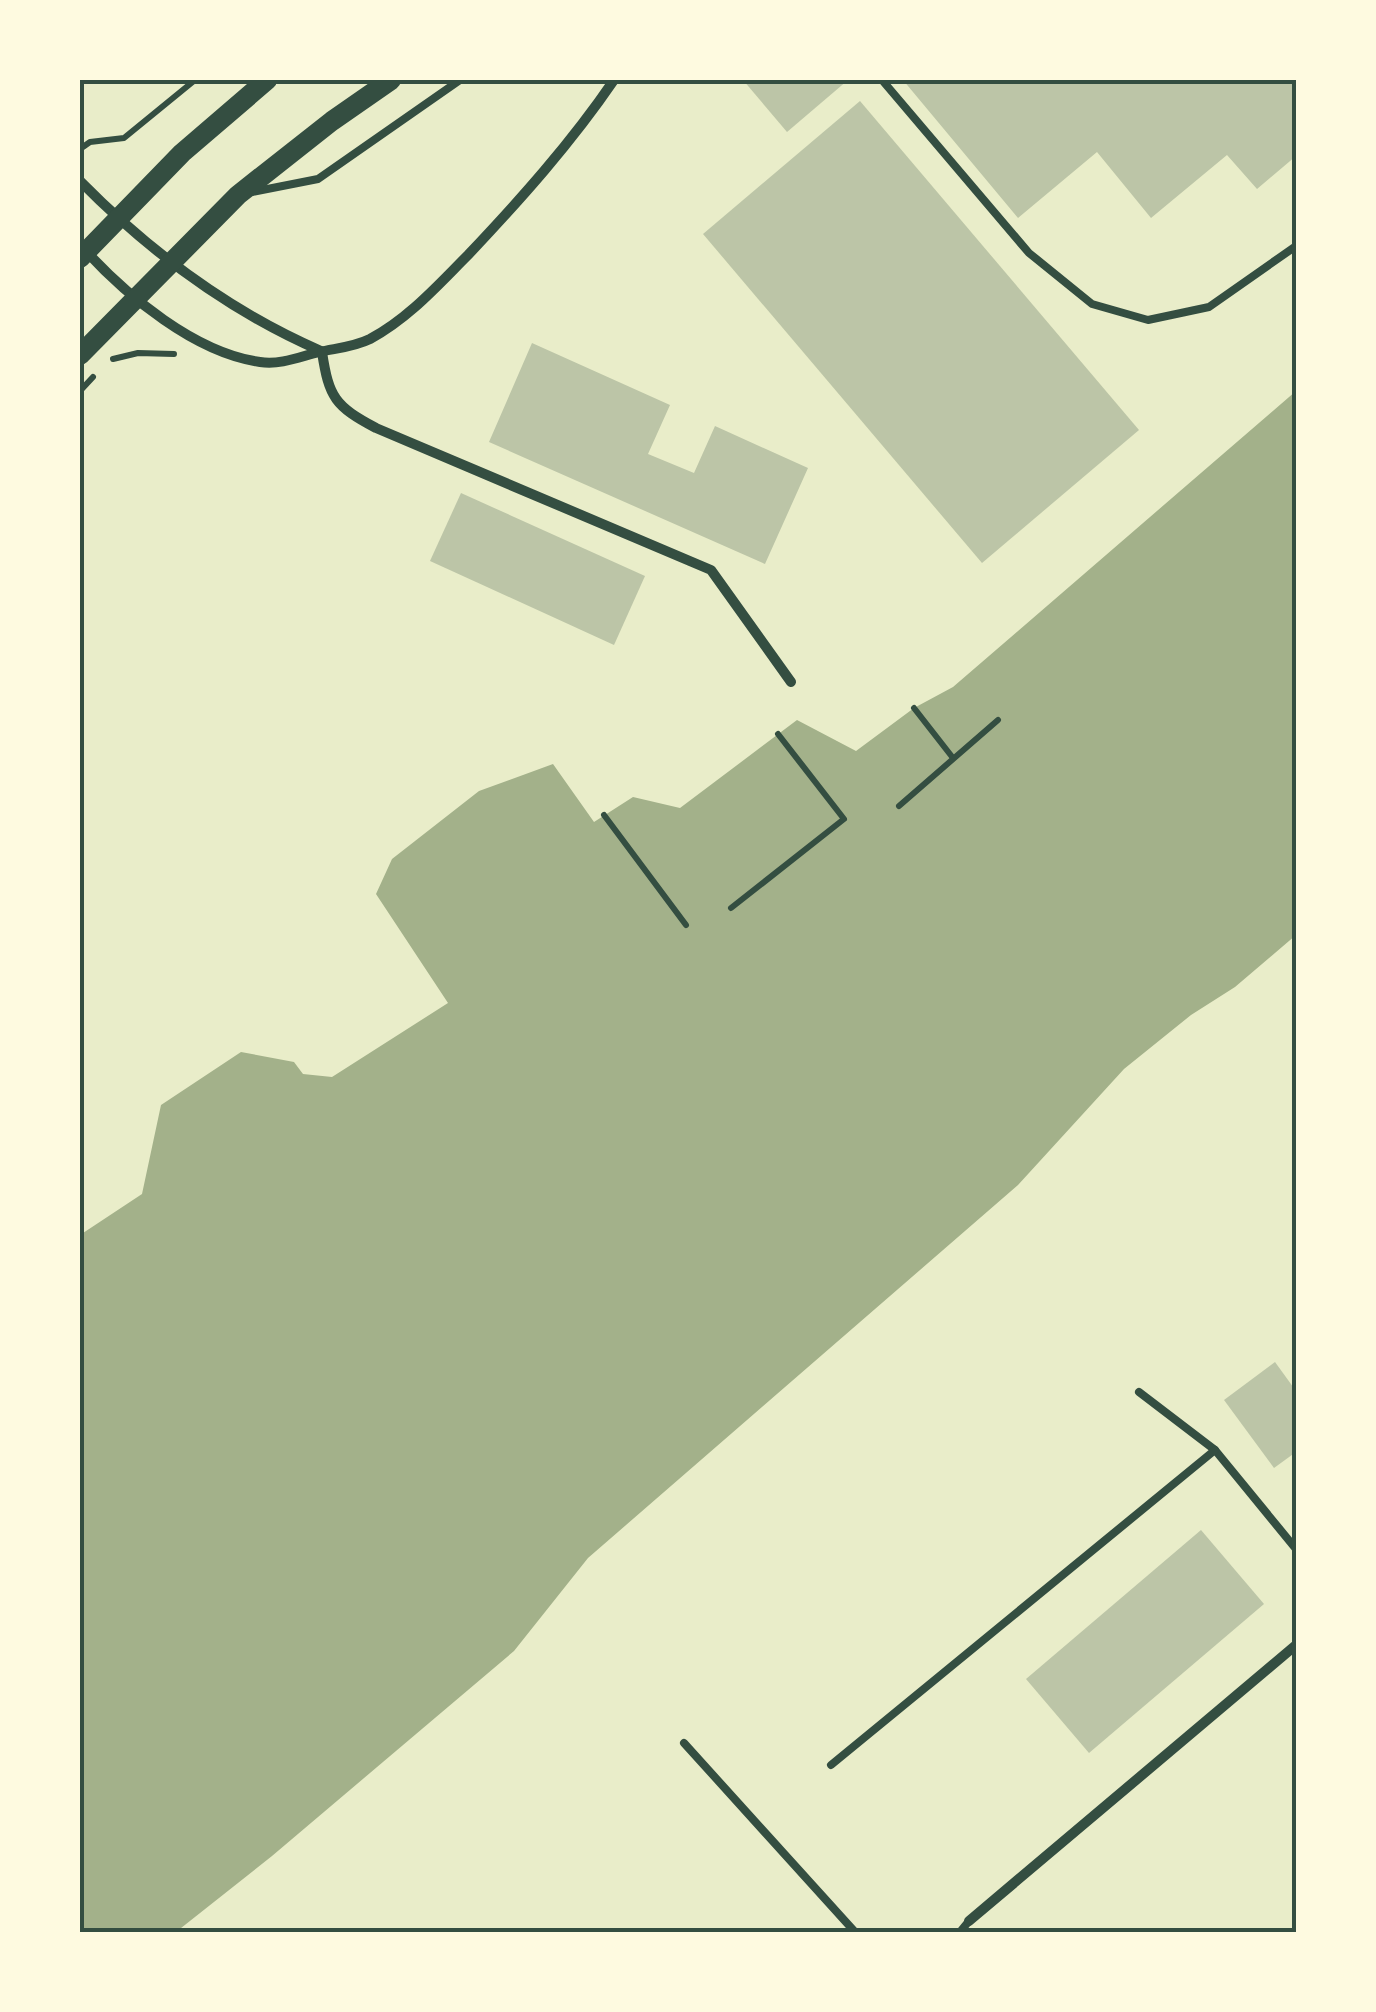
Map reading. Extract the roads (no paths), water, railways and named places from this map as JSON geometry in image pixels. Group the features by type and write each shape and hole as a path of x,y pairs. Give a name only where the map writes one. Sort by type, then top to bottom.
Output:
{"main road":[{"path":"82,251 199,136 267,80"},
{"path":"80,355 238,195 332,120 391,80"}],"street":[{"path":"82,251 160,318 220,350 258,362 282,363 368,340 407,315 512,209 614,80"},
{"path":"80,181 170,262 244,314 322,352"},
{"path":"322,352 332,396 344,411 712,570 791,682"},
{"path":"968,1921 1296,1645"}],"lane":[{"path":"238,195 318,179 460,80"},
{"path":"882,80 1029,253 1092,304 1148,320 1209,307 1296,246"},
{"path":"1139,1392 1215,1450 1296,1550"},
{"path":"831,1766 1215,1450"},
{"path":"684,1743 855,1932"},
{"path":"960,1932 968,1921"}]}
